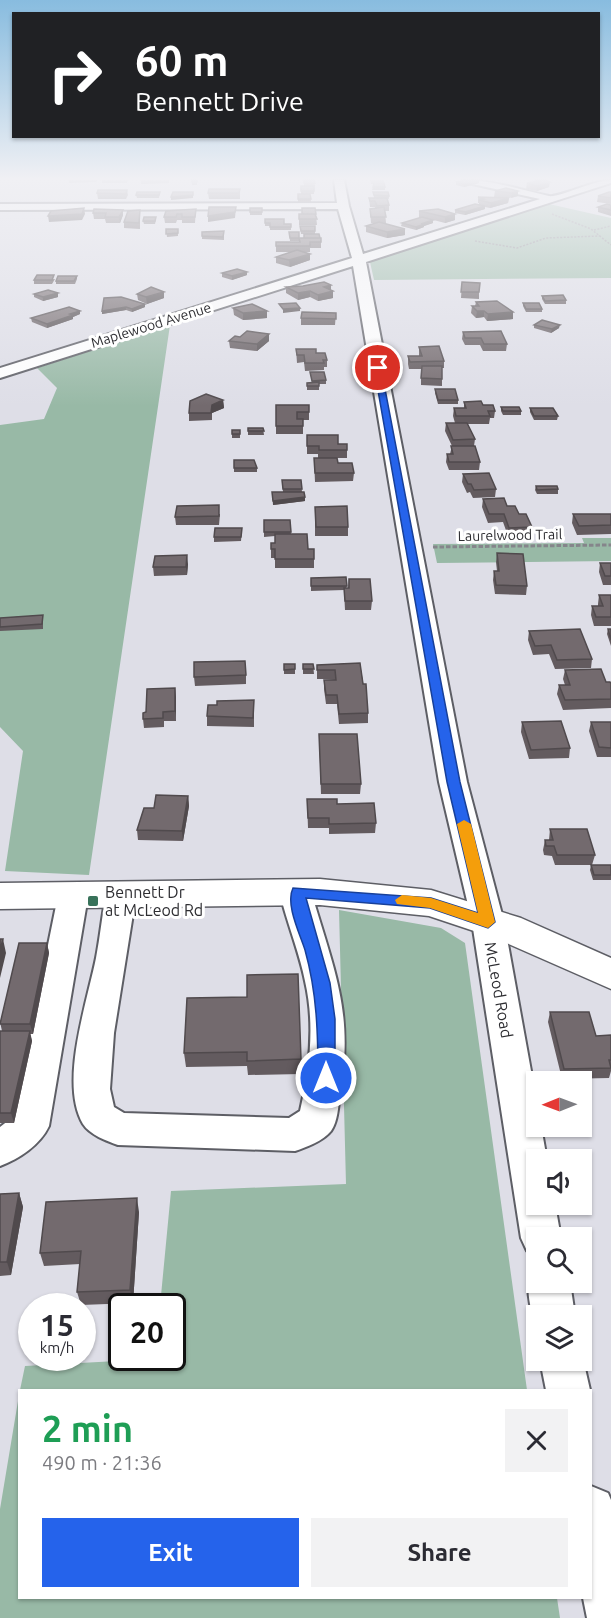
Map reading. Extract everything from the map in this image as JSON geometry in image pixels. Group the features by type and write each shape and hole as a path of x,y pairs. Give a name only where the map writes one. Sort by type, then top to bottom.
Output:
{"main road":[{"path":"0,896 298,892 431,903 507,927 611,974"}],"street":[{"name":"McLeod Road","path":"357,256 453,782 488,922 539,1227"},
{"name":"Maplewood Avenue","path":"0,373 376,256"},
{"path":"121,894 97,1034 92,1089 98,1116 118,1129 295,1135 317,1119 326,1078 326,1019 322,983 299,905 298,892"},
{"path":"0,1149 30,1126 73,896"},
{"path":"564,1371 568,1389"},
{"path":"592,1515 611,1613"}],"path":[{"name":"Laurelwood Trail","path":"409,543 423,547 611,545"}],"green space":[{"path":"390,256 611,256 611,278 374,280 370,262"},
{"path":"170,325 89,875 5,871 23,751 0,727 0,425 44,419 57,388 37,368"},
{"path":"582,538 611,538 611,561 437,563 433,544 584,543"},
{"path":"339,910 441,928 465,943 527,1389 20,1389 24,1371 96,1371 96,1362 108,1361 108,1371 186,1371 186,1293 161,1293 171,1191 346,1184"},
{"path":"18,1401 18,1599 557,1599 560,1618 0,1618 0,1509"}],"building":[{"path":"280,256 305,256 289,260 276,257"},
{"path":"237,269 247,272 232,276 222,273"},
{"path":"37,275 54,275 52,280 34,280"},
{"path":"58,276 77,276 74,281 56,281"},
{"path":"324,282 331,285 324,287 333,291 318,295 310,291 298,293 286,287 303,286"},
{"path":"462,282 480,283 479,292 461,292"},
{"path":"151,287 164,292 146,297 137,294"},
{"path":"48,290 58,293 43,297 34,294"},
{"path":"563,295 566,300 545,301 542,296"},
{"path":"121,297 145,304 132,309 126,307 102,311 104,298"},
{"path":"497,301 513,312 488,314 484,311 477,311 472,306 479,306 476,302"},
{"path":"296,303 300,308 283,309 279,304"},
{"path":"523,303 539,303 542,309 526,309"},
{"path":"252,304 267,311 243,313 233,308"},
{"path":"69,307 80,311 47,324 31,318"},
{"path":"302,312 336,313 336,319 301,318"},
{"path":"542,320 560,325 552,329 534,325"},
{"path":"247,331 269,334 257,344 229,341 235,336 240,337"},
{"path":"501,331 507,344 484,344 481,338 465,338 463,332"},
{"path":"439,346 444,361 410,362 408,356 422,356 419,347"},
{"path":"296,349 316,349 316,353 325,353 327,360 323,360 324,363 305,363 304,355 297,355"},
{"path":"422,366 442,366 442,379 421,378"},
{"path":"310,372 324,372 326,380 312,381"},
{"path":"319,382 319,386 307,386 307,383"},
{"path":"435,389 455,389 458,400 438,400"},
{"path":"206,394 223,400 212,405 211,413 189,413 190,401"},
{"path":"481,401 483,405 493,405 495,411 488,411 490,416 456,416 454,408 466,408 464,402"},
{"path":"276,405 309,405 309,412 297,412 297,419 303,419 303,426 276,426"},
{"path":"501,407 519,407 521,411 503,411"},
{"path":"530,408 553,408 558,416 534,416"},
{"path":"446,423 467,423 475,439 453,440"},
{"path":"248,428 263,428 264,431 248,431"},
{"path":"232,430 240,430 240,434 232,434"},
{"path":"307,435 338,435 338,444 347,444 347,450 319,450 319,446 307,446"},
{"path":"451,446 475,446 480,462 449,462 447,454 453,454"},
{"path":"314,458 337,458 338,463 352,463 354,473 315,473"},
{"path":"234,460 254,460 257,468 234,468"},
{"path":"489,473 496,489 474,490 463,474"},
{"path":"282,480 301,480 302,489 283,489"},
{"path":"536,486 557,486 558,489 537,490"},
{"path":"272,492 304,492 305,497 273,501"},
{"path":"504,498 507,506 515,506 519,514 526,514 532,527 509,528 504,514 489,514 483,499"},
{"path":"219,505 219,516 175,517 177,506"},
{"path":"347,506 348,527 316,527 315,507"},
{"path":"573,514 611,514 611,525 579,526"},
{"path":"264,520 290,520 291,532 264,532"},
{"path":"215,528 242,528 241,537 214,537"},
{"path":"275,534 307,534 308,549 314,549 314,559 275,559 275,549 271,549 271,543 275,543"},
{"path":"497,553 523,554 527,586 496,585 494,571 499,571"},
{"path":"187,555 186,567 153,567 155,556"},
{"path":"600,563 611,563 611,576 605,576"},
{"path":"346,577 347,586 311,586 311,578"},
{"path":"349,579 370,579 372,601 345,601 344,588 349,588"},
{"path":"599,595 611,595 611,617 596,617 592,606 603,606"},
{"path":"43,615 42,624 0,627 0,618"},
{"path":"580,629 592,659 557,660 551,645 535,646 529,631"},
{"path":"245,661 246,675 194,677 194,662"},
{"path":"360,663 363,684 366,684 368,713 339,714 337,695 326,695 324,680 336,680 335,670 317,670 317,665"},
{"path":"284,664 295,664 295,669 284,670"},
{"path":"303,664 313,664 314,669 303,669"},
{"path":"601,669 606,682 611,684 611,699 565,700 559,685 570,685 565,670"},
{"path":"175,688 175,711 163,712 163,718 143,719 143,713 146,712 147,689"},
{"path":"254,700 253,718 207,716 208,705 217,705 217,701"},
{"path":"561,721 570,748 531,750 522,722"},
{"path":"591,722 611,722 611,748 599,747"},
{"path":"319,734 357,734 361,784 321,784"},
{"path":"156,795 188,796 182,831 137,830 144,808 154,808"},
{"path":"307,799 337,799 337,804 374,803 376,823 329,824 329,818 308,818"},
{"path":"550,829 587,829 595,855 557,855 554,846 546,846 545,840 553,840"},
{"path":"591,865 611,865 611,875 594,875"},
{"path":"19,943 47,943 30,1024 0,1024"},
{"path":"298,974 301,1059 247,1061 247,1052 184,1053 187,998 247,997 247,975"},
{"path":"550,1012 589,1012 596,1036 611,1035 611,1060 609,1060 611,1068 564,1069"},
{"path":"0,1031 30,1031 11,1113 0,1113"},
{"path":"19,1193 7,1262 0,1262 0,1194"},
{"path":"137,1198 130,1290 77,1292 81,1251 40,1253 46,1202"}],"slow traffic":[{"path":"402,900 431,903 488,922 464,824"}],"place":[{"name":"Bennett Dr at McLeod Rd","path":"93,901"}],"route":[{"path":"326,1078 326,1019 322,983 299,905 298,892 320,892 431,903 488,922 453,782 378,368"}]}
